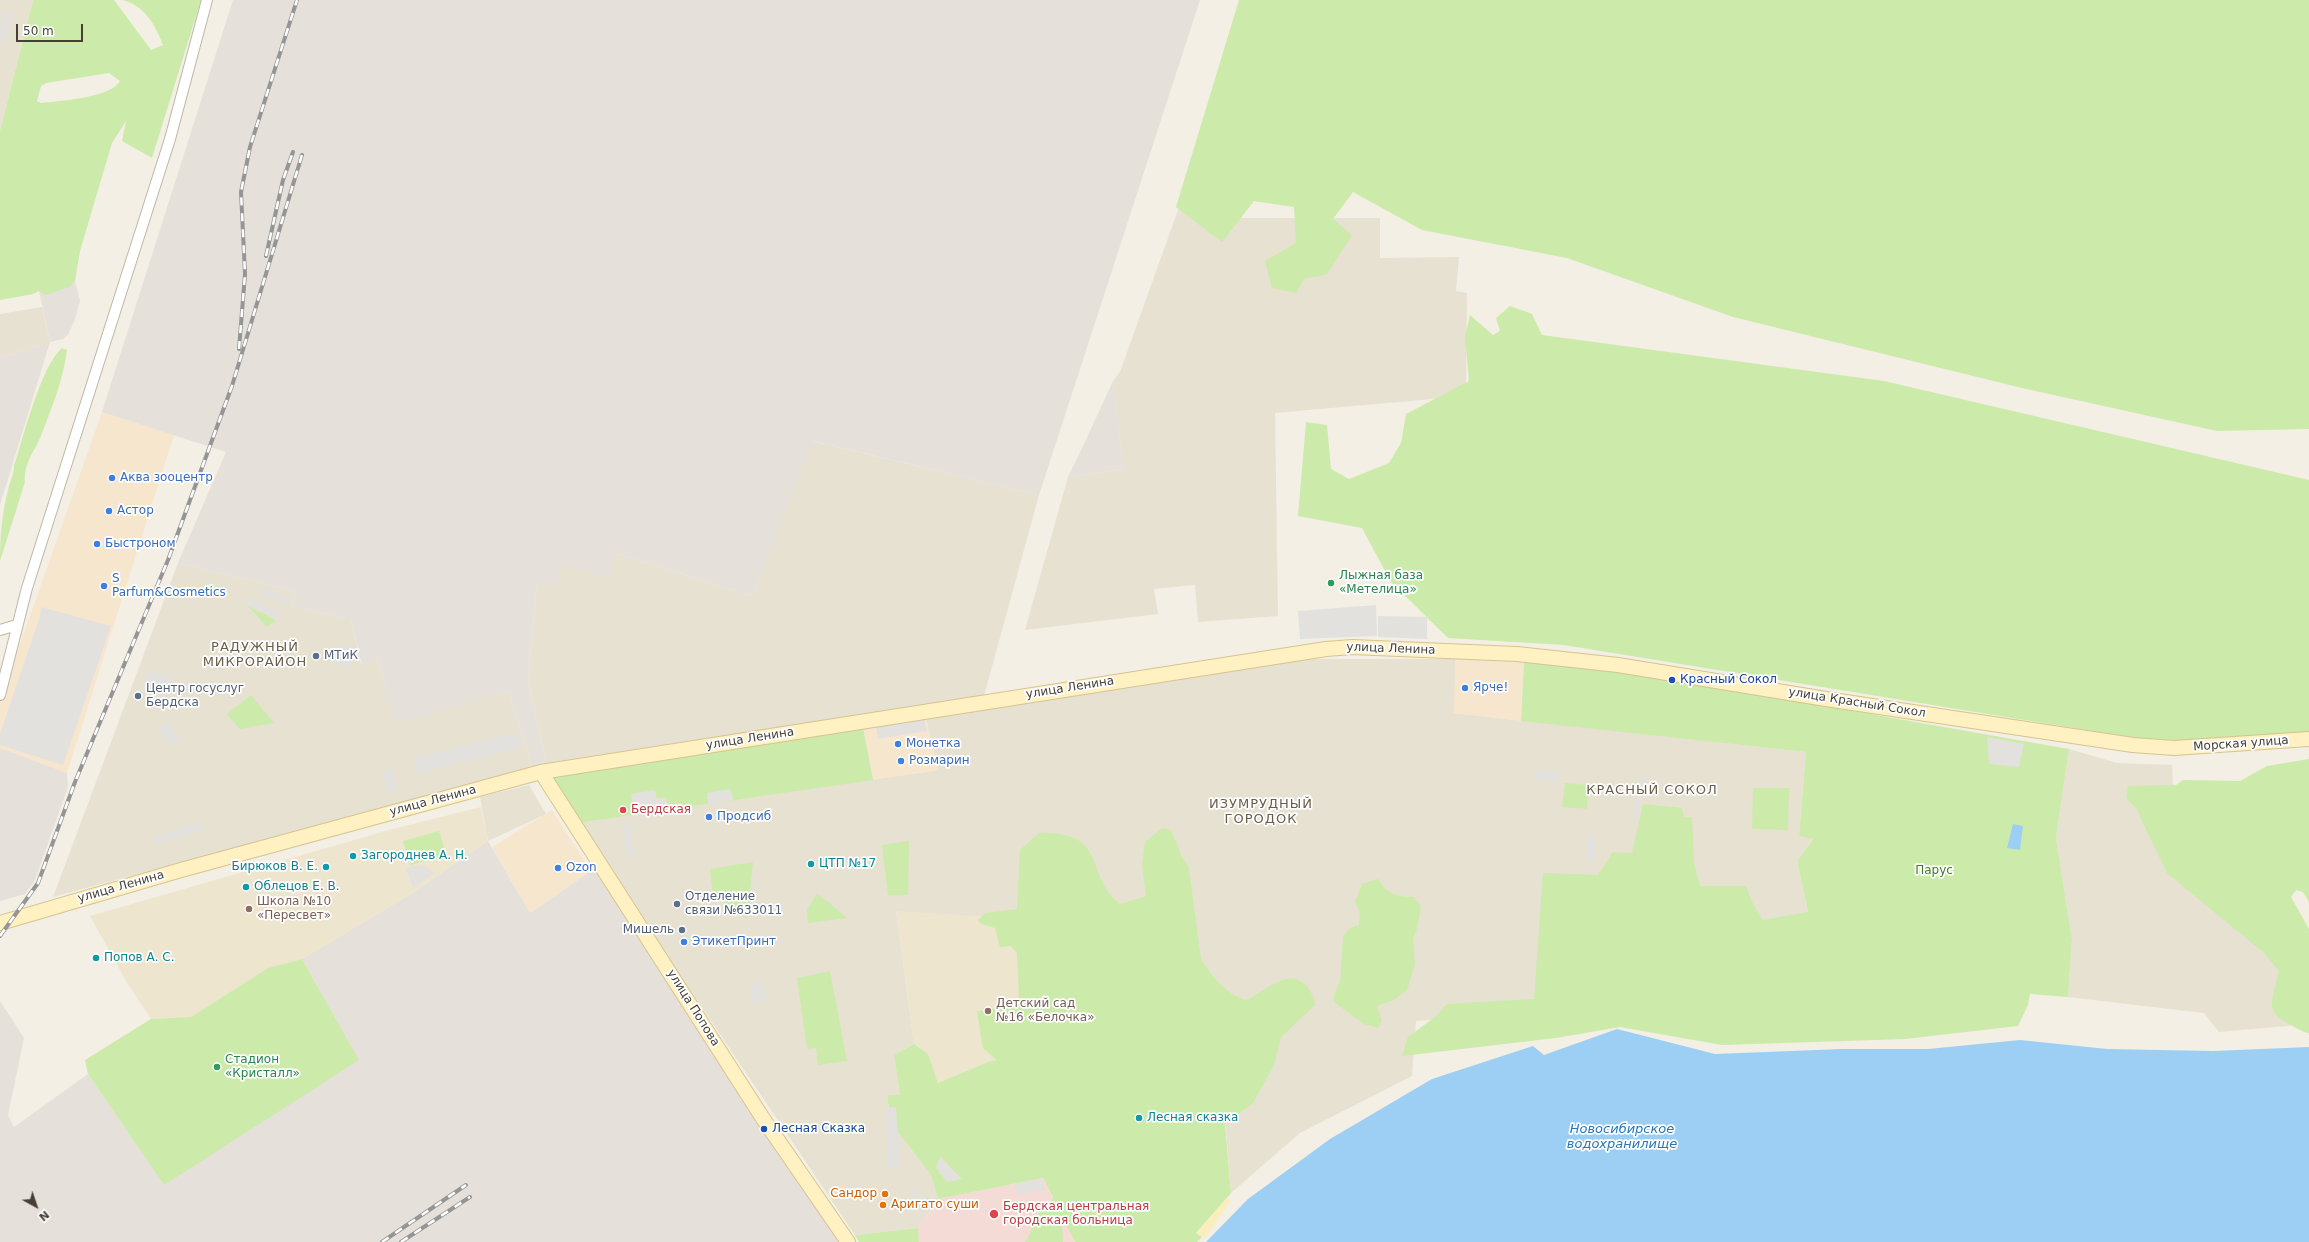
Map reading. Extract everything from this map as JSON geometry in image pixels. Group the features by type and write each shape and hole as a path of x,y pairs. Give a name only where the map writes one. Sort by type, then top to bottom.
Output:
{"street":[{"path":"0,695 27,588 170,139 207,0"},
{"path":"0,630 17,626"},
{"name":"улица Ленина","path":"0,923 181,870 541,772 1326,649 1352,647 1517,654"},
{"name":"улица Красный Сокол","path":"1517,654 1618,664 1834,700 2133,745 2174,748"},
{"name":"Морская улица","path":"2174,748 2309,738"},
{"name":"улица Попова","path":"541,772 762,1117 848,1242"}],"shaded area":[{"path":"0,0 33,0 0,131"},
{"path":"233,0 1200,0 1039,495 813,441 753,596 614,553 609,577 562,565 558,588 537,581 528,680 546,763 532,767 509,691 395,723 378,660 362,665 351,620 292,606 295,591 178,563 226,452 102,412"},
{"path":"5,12 13,14 4,42 0,41 0,27"},
{"path":"1192,171 1232,218 1380,218 1380,258 1459,257 1456,291 1467,293 1466,396 1275,413 1278,616 1198,622 1195,585 1154,589 1158,614 1025,630 1068,477 1124,469 1113,381 1120,372"},
{"path":"75,281 80,301 75,319 68,335 63,339 50,342 39,291"},
{"path":"42,307 50,342 0,358 0,314"},
{"path":"50,342 0,505 0,358"},
{"path":"1113,381 1124,469 1068,477 1084,444"},
{"path":"102,412 174,435 67,773 0,748 0,701"},
{"path":"812,441 1039,495 984,696 546,763 528,680 537,581 562,565 573,566 614,553 753,596"},
{"path":"178,563 295,591 292,606 351,620 361,664 378,660 395,722 509,691 532,767 53,897"},
{"path":"263,586 290,599 288,605 260,593"},
{"path":"250,598 281,613 278,619 247,604"},
{"path":"1376,605 1377,636 1300,639 1298,611"},
{"path":"41,607 111,626 63,765 0,745 0,734 40,616"},
{"path":"1378,616 1427,617 1427,639 1378,637"},
{"path":"341,644 356,649 349,668 334,663"},
{"path":"1295,659 1455,659 1455,713 1806,752 1799,836 1813,838 1797,861 1808,913 1741,924 1609,1004 1416,1021 1412,1076 1300,1133 1231,1193 1225,1116 896,911 914,1044 894,1055 900,1095 887,1095 891,1123 931,1175 938,1199 918,1228 855,1235 578,823 938,770 926,719"},
{"path":"1455,659 1524,661 1521,721 1454,713"},
{"path":"149,669 172,678 166,698 141,689"},
{"path":"924,717 927,731 878,739 876,725"},
{"path":"926,719 938,770 873,780 863,727"},
{"path":"167,722 180,738 171,745 158,730"},
{"path":"518,733 522,747 417,773 414,758"},
{"path":"1987,737 2024,744 2019,767 1989,764"},
{"path":"0,748 67,773 68,787 35,880 25,894 0,901"},
{"path":"2069,749 2117,763 2172,765 2177,863 2260,887 2309,1024 2219,1032 2204,1013 2068,997 2072,940 2056,838"},
{"path":"392,768 398,790 389,792 383,771"},
{"path":"1537,770 1559,771 1559,781 1533,779"},
{"path":"1641,774 1646,774 1639,813 1633,821"},
{"path":"529,785 546,814 488,841 480,797"},
{"path":"731,789 733,800 708,804 707,793"},
{"path":"655,790 657,799 666,797 668,809 635,815 631,794"},
{"name":"Школа №10 «Пересвет»","path":"481,807 488,841 411,894 302,959 268,968 191,1017 151,1019 126,981 90,916 389,830"},
{"path":"552,810 591,871 530,913 492,847"},
{"path":"654,819 655,821 630,825 635,857 628,858 623,824"},
{"path":"201,822 203,829 156,845 153,838"},
{"path":"1589,831 1596,844 1595,861 1586,860"},
{"path":"488,841 530,913 591,871 599,873 841,1242 0,1242 0,1001 24,1038 8,1115 14,1127 88,1074 164,1185 351,1046 302,959 411,894"},
{"path":"423,865 434,873 413,888 406,868"},
{"name":"Детский сад №16 «Белочка»","path":"896,911 1048,920 1033,1072 1006,1075 1004,1060 988,1062 938,1083 928,1054 914,1044"},
{"path":"763,982 766,1001 752,1003 749,984"},
{"path":"896,1107 900,1166 888,1167 886,1108"},
{"path":"940,1156 962,1179 947,1182 936,1168"},
{"name":"Бердская центральная городская больница","path":"1043,1178 1075,1242 919,1242 918,1228 938,1199"},
{"path":"1043,1179 1045,1190 1016,1195 1015,1184"},
{"path":"912,1189 919,1189 922,1212 915,1212"}],"green space":[{"path":"33,0 114,0 151,50 163,45 148,16 137,6 122,0 201,0 152,158 122,141 126,121 112,143 80,251 75,281 69,287 46,295 39,291 33,294 0,300 0,131","holes":["109,73 120,81 115,87 84,98 41,103 37,101 41,86 46,83"]},
{"path":"1239,0 2309,0 2309,429 2217,431 2022,388 1733,317 1567,258 1422,230 1353,192 1333,219 1352,235 1327,274 1304,279 1296,293 1272,288 1265,261 1296,243 1294,207 1254,201 1222,242 1176,207"},
{"path":"1510,306 1532,314 1542,335 1884,381 2309,480 2309,732 2166,743 1564,645 1448,638 1391,582 1362,528 1298,516 1306,422 1327,425 1331,469 1349,479 1389,463 1401,443 1406,414 1469,381 1465,336 1470,315 1493,335 1500,331 1496,318"},
{"path":"62,348 67,350 60,382 42,433 28,463 25,482 0,561 3,516 14,466 40,386 54,357"},
{"path":"248,606 276,620 267,627"},
{"name":"Парус","path":"1524,661 1671,679 2069,749 2056,838 2072,940 2068,997 2030,994 2028,1005 2018,1026 1905,1039 1722,1045 1620,1027 1556,1038 1402,1056 1408,1037 1435,1017 1447,1004 1534,999 1543,873 1598,875 1613,852 1632,853 1643,804 1682,808 1684,817 1692,817 1694,863 1700,886 1746,886 1753,904 1763,920 1808,912 1797,861 1813,839 1799,836 1806,752 1521,721"},
{"path":"251,695 274,723 240,729 227,714"},
{"path":"863,727 873,780 578,823 549,776"},
{"path":"2309,759 2309,902 2303,892 2296,890 2291,897 2309,929 2309,1033 2304,1032 2282,1019 2273,1009 2273,995 2279,971 2264,953 2167,873 2136,808 2126,798 2128,786 2176,785 2183,780 2240,781 2267,766"},
{"path":"1565,783 1589,785 1587,809 1562,807"},
{"path":"1753,788 1789,788 1788,830 1752,829"},
{"path":"1162,828 1171,830 1181,855 1189,868 1201,959 1214,978 1226,989 1246,1000 1281,981 1292,978 1297,979 1306,985 1310,990 1315,1005 1281,1037 1274,1065 1253,1103 1225,1124 1231,1193 1196,1233 1202,1237 1197,1242 1075,1242 1064,1221 1062,1226 1063,1242 1025,1242 1029,1237 1037,1216 1049,1205 1053,1197 1043,1178 938,1199 931,1175 891,1123 887,1095 900,1095 894,1055 914,1044 928,1054 938,1083 988,1062 997,1060 983,1048 977,1011 1013,1006 1019,999 1017,953 1011,946 1000,947 995,928 981,924 978,920 985,913 1017,909 1020,850 1039,833 1061,834 1076,839 1086,847 1109,893 1120,904 1146,896 1142,864 1145,842"},
{"path":"439,831 446,855 410,865 403,841"},
{"path":"909,841 908,895 888,895 882,845"},
{"path":"753,862 747,919 713,895 710,869"},
{"path":"1378,879 1385,888 1393,894 1414,897 1421,906 1417,929 1413,939 1415,964 1407,990 1394,1000 1377,1006 1382,1021 1378,1028 1364,1024 1334,1002 1334,995 1340,982 1343,936 1350,928 1359,925 1360,912 1355,902 1362,884"},
{"path":"817,893 847,918 808,923 807,910"},
{"name":"Стадион «Кристалл»","path":"302,959 359,1060 164,1185 88,1074 85,1060 151,1019 191,1017 268,968"},
{"path":"830,971 847,1061 818,1065 816,1048 807,1049 797,978"},
{"path":"918,1228 919,1242 859,1242 855,1235"}],"sand":[{"path":"1226,1199 1231,1200 1205,1238 1196,1233"}],"water":[{"path":"2013,824 2023,826 2020,850 2007,848"},
{"name":"Новосибирское водохранилище","path":"1617,1029 1715,1054 1842,1049 1928,1049 2020,1040 2107,1049 2213,1051 2309,1047 2309,1242 1206,1242 1248,1199 1330,1139 1432,1079 1533,1046 1544,1055"}],"railway":[{"path":"239,349 245,274 241,192 250,147 297,0"},
{"path":"266,256 283,180 293,152"},
{"path":"0,936 38,883 75,782 168,560 232,386 302,155"},
{"path":"382,1242 466,1185"},
{"path":"401,1242 470,1197"}],"place":[{"name":"Аква зооцентр","path":"112,478"},
{"name":"Астор","path":"109,511"},
{"name":"Быстроном","path":"97,544"},
{"name":"Лыжная база «Метелица»","path":"1331,583"},
{"name":"S Parfum&Cosmetics","path":"104,586"},
{"name":"МТиК","path":"316,656"},
{"name":"Красный Сокол","path":"1672,680"},
{"name":"Ярче!","path":"1465,688"},
{"name":"Центр госуслуг Бердска","path":"138,696"},
{"name":"Монетка","path":"898,744"},
{"name":"Розмарин","path":"901,761"},
{"name":"Бердская","path":"623,810"},
{"name":"Продсиб","path":"709,817"},
{"name":"Загороднев А. Н.","path":"353,856"},
{"name":"ЦТП №17","path":"811,864"},
{"name":"Бирюков В. Е.","path":"326,867"},
{"name":"Ozon","path":"558,868"},
{"name":"Облецов Е. В.","path":"246,887"},
{"name":"Отделение связи №633011","path":"677,904"},
{"name":"Школа №10 «Пересвет»","path":"249,909"},
{"name":"Мишель","path":"682,930"},
{"name":"ЭтикетПринт","path":"684,942"},
{"name":"Попов А. С.","path":"96,958"},
{"name":"Детский сад №16 «Белочка»","path":"988,1011"},
{"name":"Стадион «Кристалл»","path":"217,1067"},
{"name":"Лесная сказка","path":"1139,1118"},
{"name":"Лесная Сказка","path":"764,1129"},
{"name":"Сандор","path":"885,1194"},
{"name":"Аригато суши","path":"883,1205"},
{"name":"Бердская центральная городская больница","path":"994,1214"}],"district":[{"name":"РАДУЖНЫЙ МИКРОРАЙОН","path":"255,656"},
{"name":"КРАСНЫЙ СОКОЛ","path":"1652,791"},
{"name":"ИЗУМРУДНЫЙ ГОРОДОК","path":"1261,812"}]}
